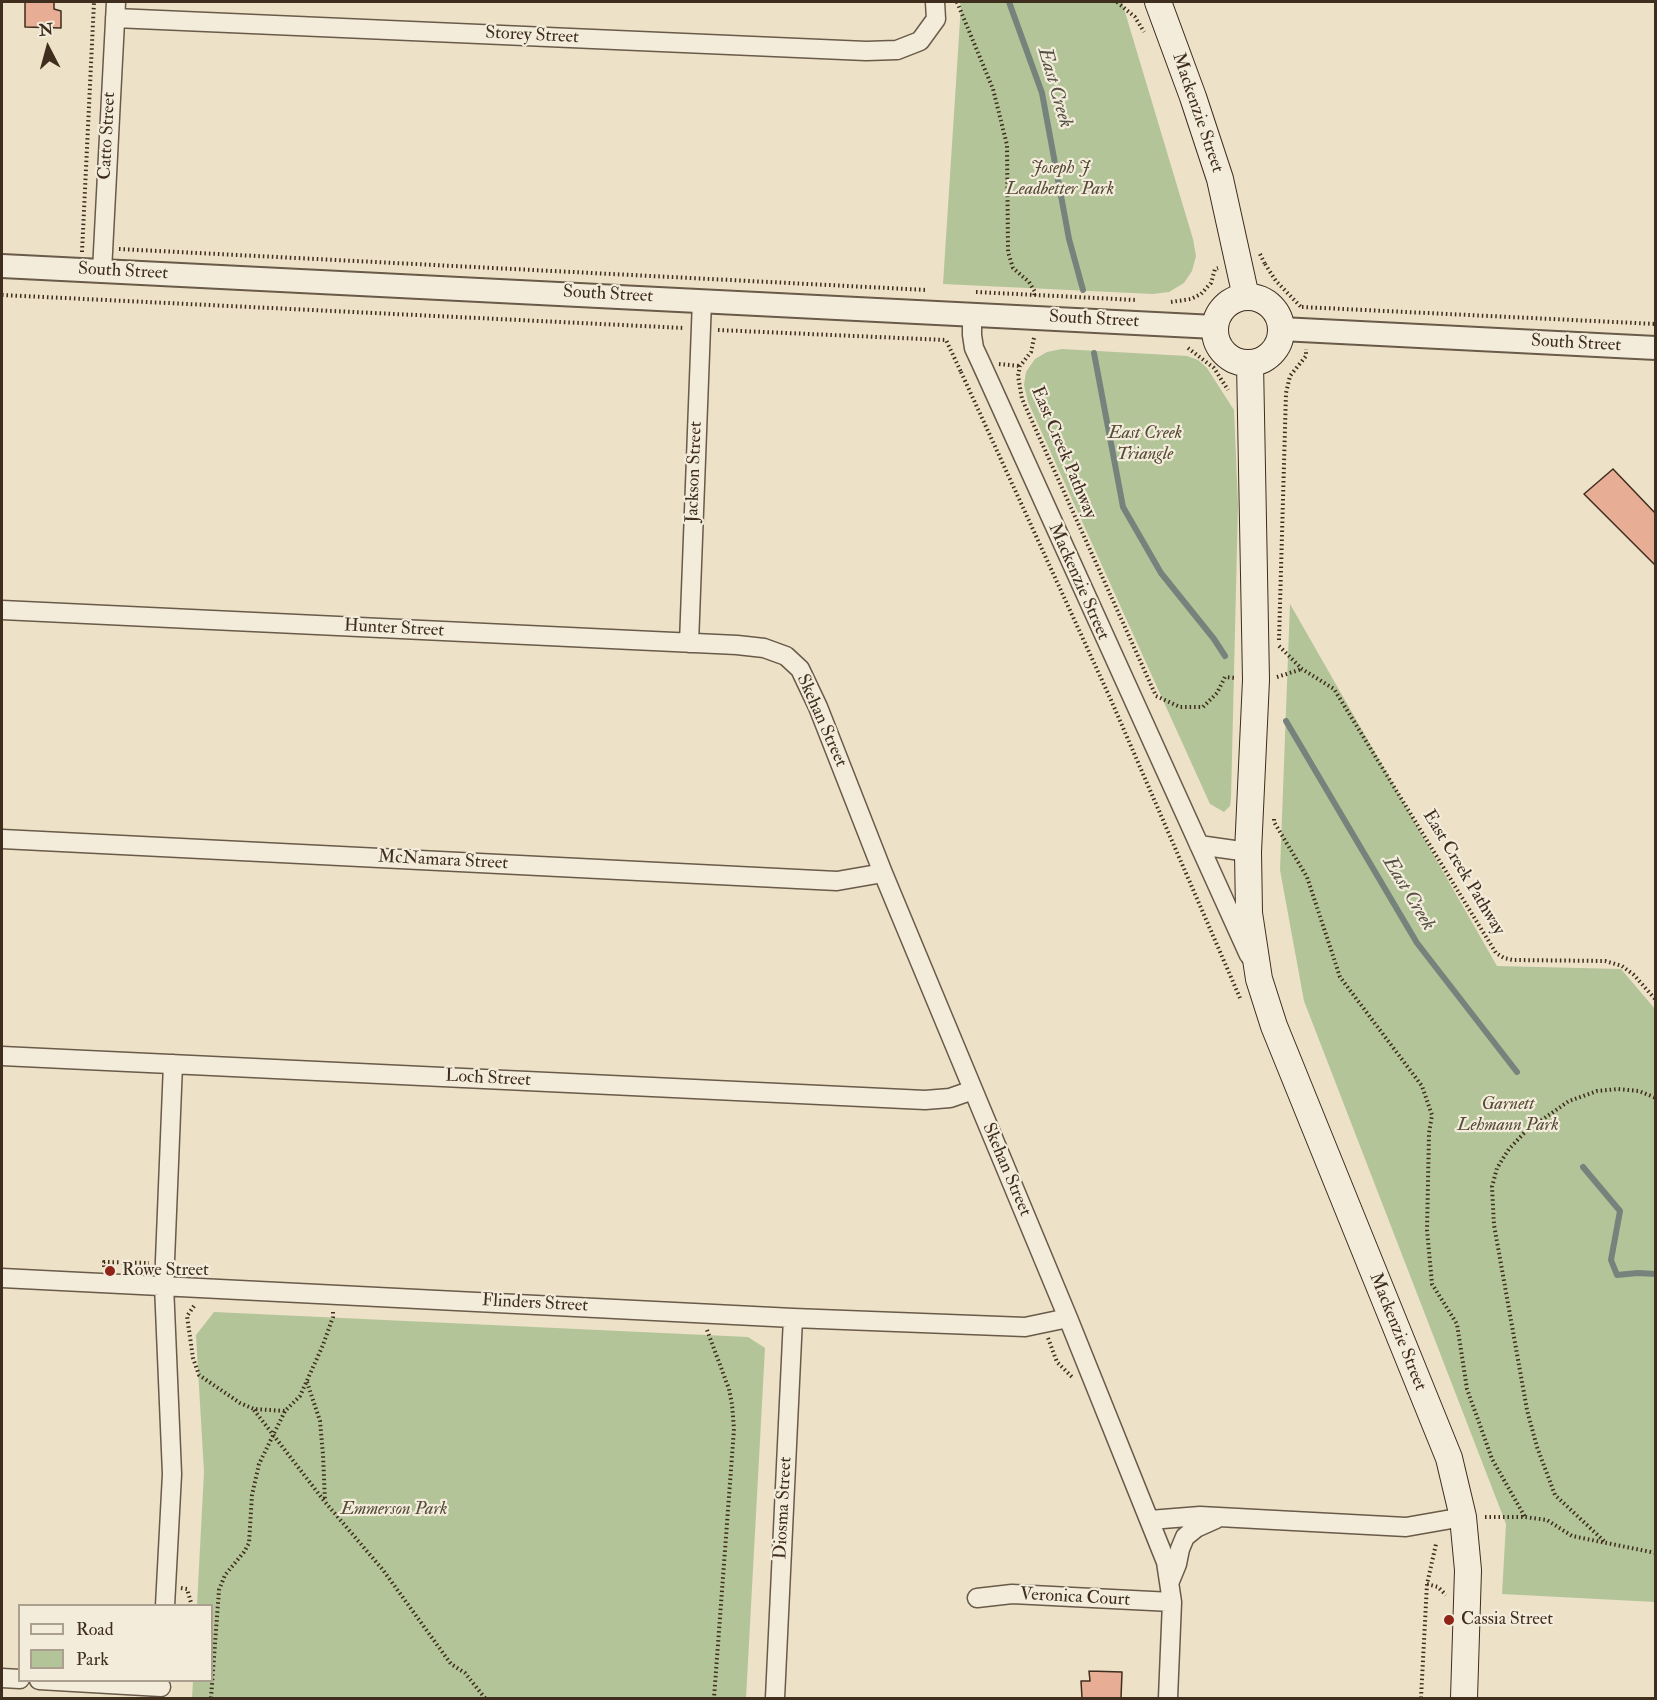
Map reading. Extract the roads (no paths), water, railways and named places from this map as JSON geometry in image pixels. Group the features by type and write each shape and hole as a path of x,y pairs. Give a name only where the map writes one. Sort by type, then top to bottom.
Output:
{"main road":[{"name":"Mackenzie Street","path":"1158,2 1220,179 1246,297"},
{"path":"1246,297 1257,298 1274,310 1279,319 1280,339 1269,356 1250,363 1236,360 1224,353 1217,340 1215,327 1218,316 1225,306 1246,297"},
{"name":"Mackenzie Street","path":"1250,363 1267,678 1248,852 1249,913 1259,979 1274,1026 1449,1458 1463,1518 1468,1570 1464,1698"}],"street":[{"name":"Storey Street","path":"115,10 866,51 897,50 920,41 935,10"},
{"name":"Catto Street","path":"89,263 102,248 115,10"},
{"name":"South Street","path":"2,266 89,263 972,315 1034,306 1215,327"},
{"name":"Jackson Street","path":"689,643 702,300"},
{"name":"Mackenzie Street","path":"972,315 972,335 981,363 1259,979"},
{"name":"South Street","path":"1281,329 1656,348"},
{"name":"Hunter Street","path":"2,610 689,643 764,648 786,656"},
{"name":"Skehan Street","path":"786,656 800,669 818,707 883,873 1068,1318 1166,1562 1172,1602 1168,1698"},
{"name":"McNamara Street","path":"2,839 837,881 883,873"},
{"path":"1199,845 1248,852"},
{"name":"Loch Street","path":"2,1056 926,1100 950,1098 973,1090"},
{"path":"165,1604 172,1474 164,1285 174,1064"},
{"name":"Flinders Street","path":"2,1278 164,1285 333,1303 1025,1327 1068,1318"},
{"name":"Diosma Street","path":"775,1698 794,1318"},
{"path":"1150,1520 1200,1516 1406,1527 1463,1518"},
{"path":"1170,1581 1185,1537 1196,1528 1221,1517"},
{"name":"Veronica Court","path":"977,1598 1012,1594 1172,1602"},
{"path":"2,1678 18,1679"},
{"path":"66,1682 161,1689"}],"waterway":[{"name":"East Creek","path":"1009,2 1042,93 1069,239 1083,290"},
{"name":"East Creek","path":"1094,353 1123,507 1161,573 1225,656"},
{"name":"East Creek","path":"1286,721 1417,943 1517,1072"},
{"name":"East Creek","path":"1583,1167 1620,1211 1611,1260 1617,1275 1656,1274"}],"place":[{"name":"Rowe Street","path":"110,1271"},
{"name":"Cassia Street","path":"1449,1620"}],"park label":[{"name":"Joseph J Leadbetter Park","path":"1060,180"},
{"name":"East Creek Triangle","path":"1145,444"},
{"name":"Garnett Lehmann Park","path":"1508,1115"},
{"name":"Emmerson Park","path":"394,1510"}]}
